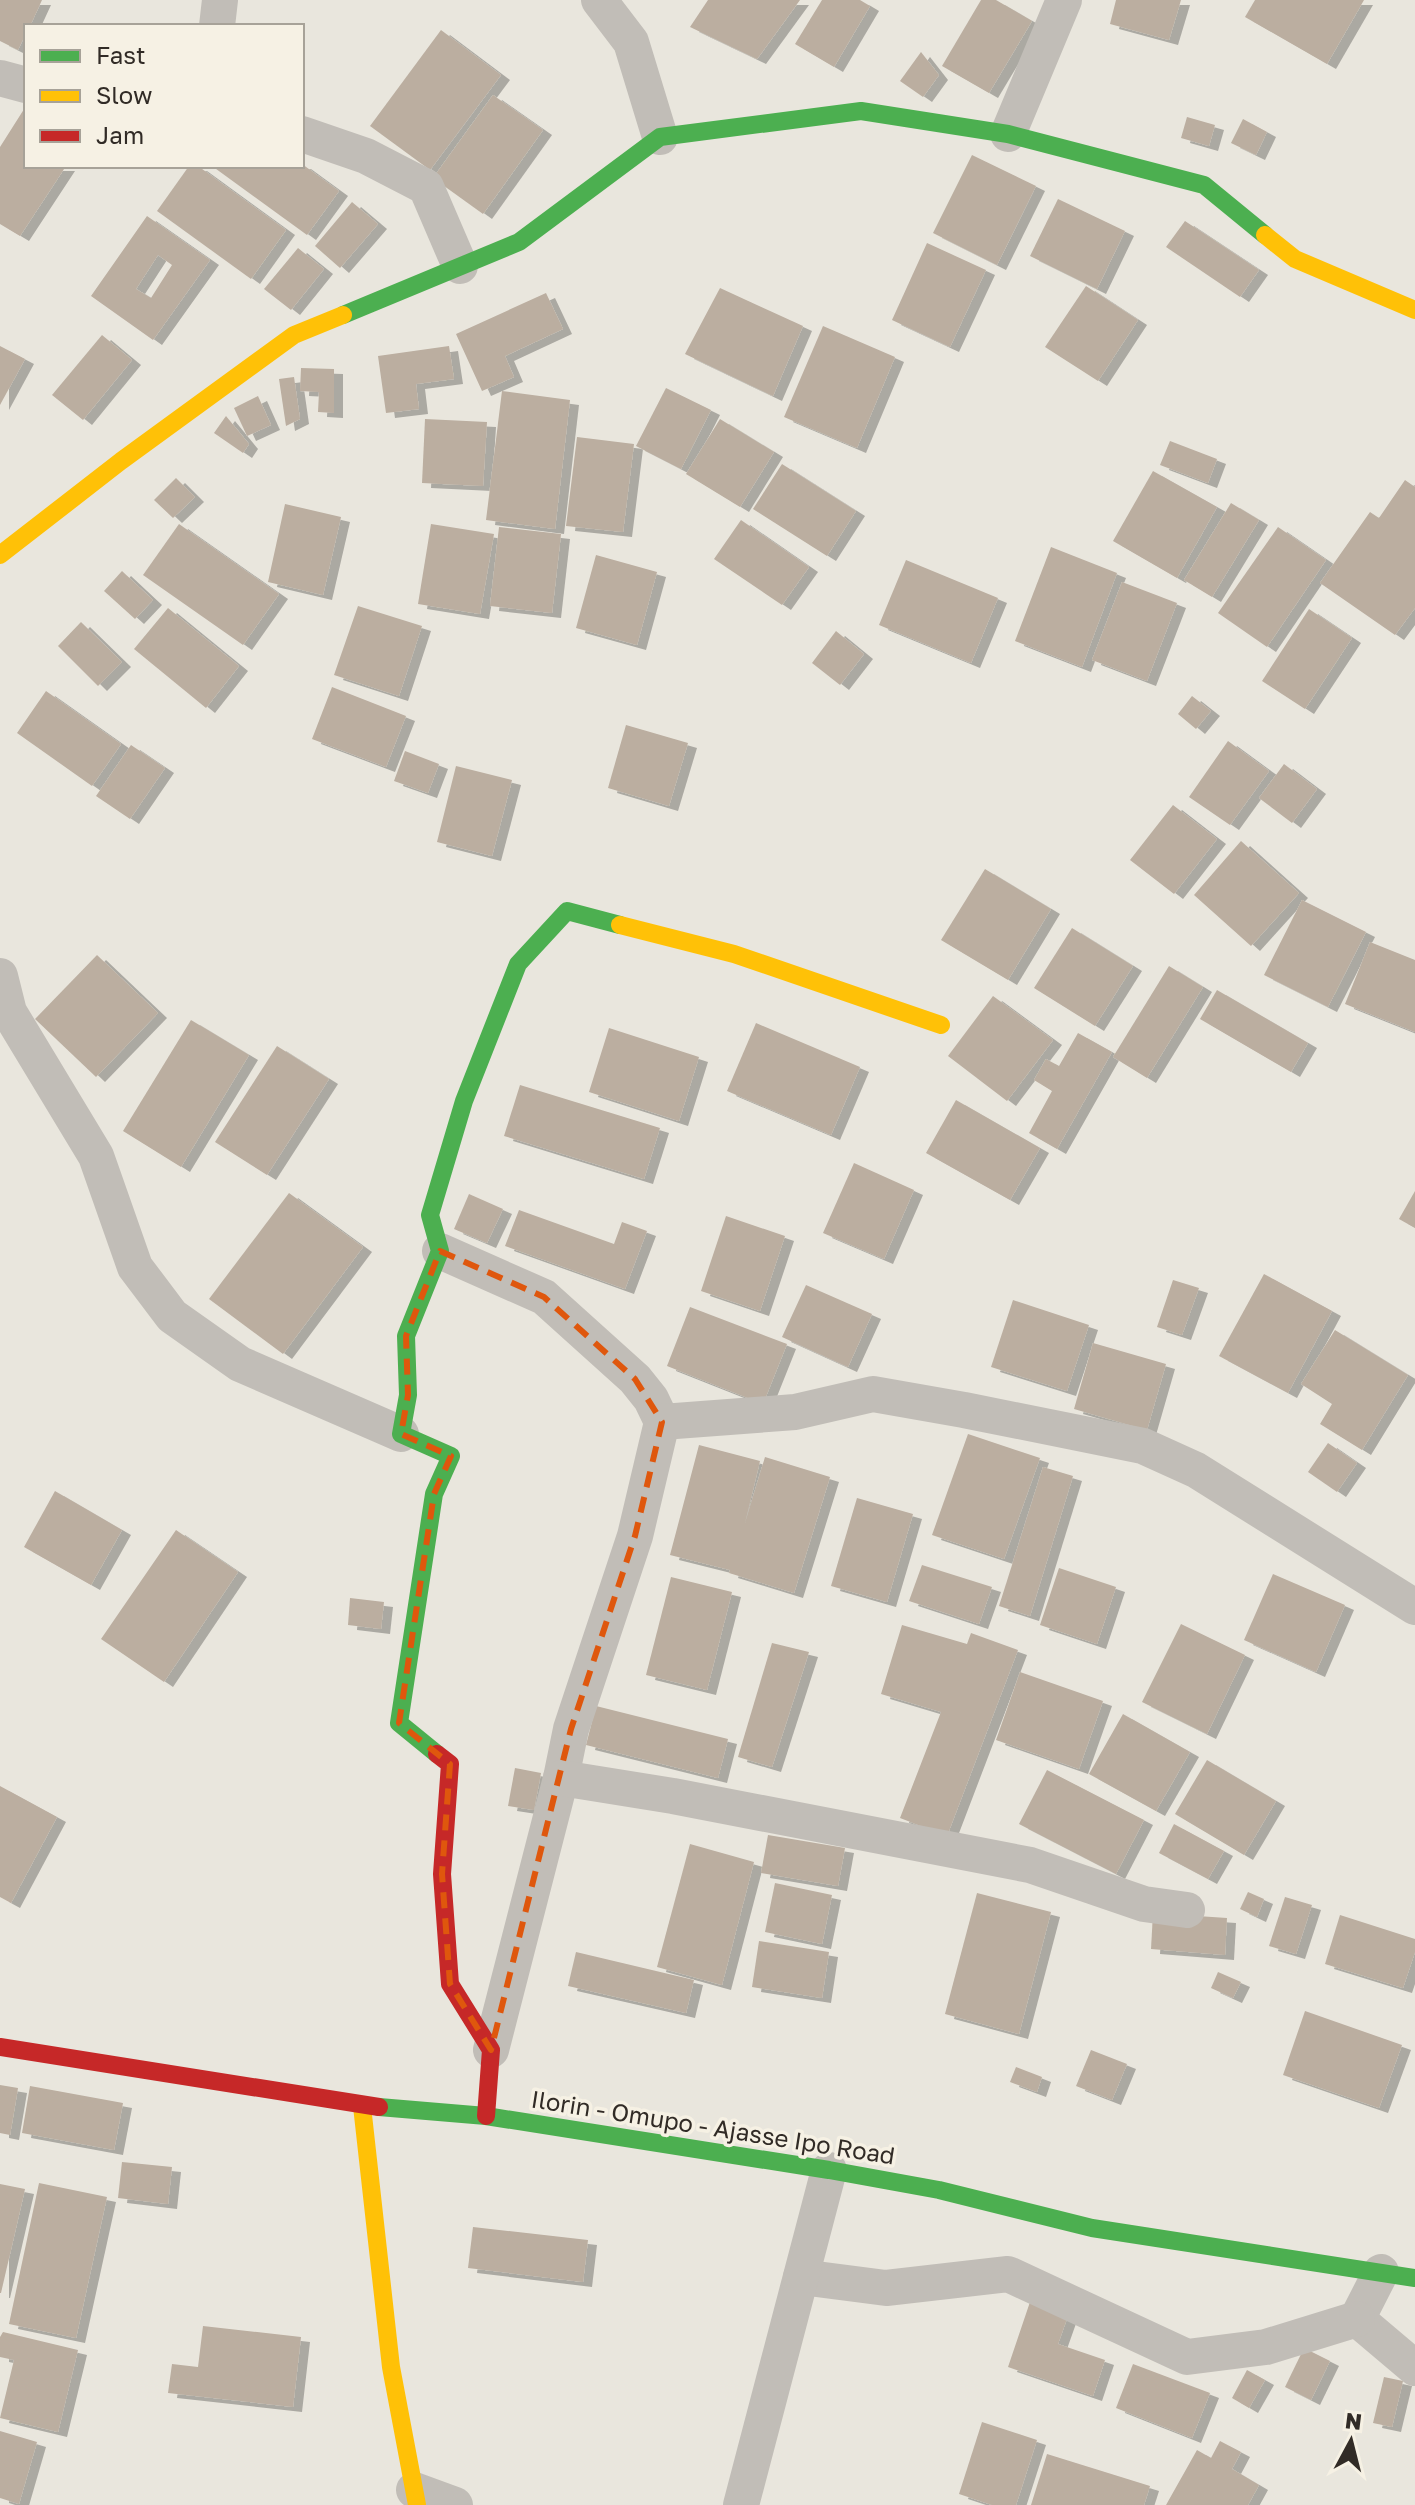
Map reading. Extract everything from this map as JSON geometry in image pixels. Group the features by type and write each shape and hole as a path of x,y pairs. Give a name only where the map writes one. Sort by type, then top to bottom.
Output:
{"main road":[{"path":"0,555 121,461 294,335 519,242 660,137 861,111 1008,134 1204,185 1295,259 1415,310"},
{"path":"486,2116 491,2050 450,1984 442,1874 450,1764 399,1723 434,1494 451,1456 401,1434 408,1395 406,1336 440,1251 430,1215 464,1101 489,1033 518,964 567,911 734,954 941,1025"},
{"name":"Ilorin - Omupo - Ajasse Ipo Road","path":"0,2047 362,2106 486,2116 829,2170 939,2190 1092,2228 1398,2275"},
{"path":"362,2106 391,2367 416,2497"}],"street":[{"path":"217,24 220,0"},
{"path":"599,0 631,42 660,137"},
{"path":"1008,134 1064,0"},
{"path":"0,78 24,84"},
{"path":"304,135 366,156 426,187 460,266"},
{"path":"0,976 9,1012 96,1156 135,1267 172,1316 240,1364 401,1434"},
{"path":"440,1251 544,1297 635,1379 651,1399 662,1422 635,1536 571,1729 491,2050"},
{"path":"662,1422 795,1412 873,1394 1143,1446 1196,1470 1415,1607"},
{"path":"561,1778 673,1796 1030,1865 1144,1904 1187,1910"},
{"path":"741,2505 829,2170"},
{"path":"801,2277 886,2288 1008,2274 1187,2357 1266,2347 1357,2319 1398,2275"},
{"path":"1357,2319 1415,2368"},
{"path":"416,2497 455,2505"}],"highlighted area":[{"path":"440,1251 544,1297 635,1379 662,1422 635,1536 571,1729 491,2050 450,1984 442,1874 450,1764 399,1723 434,1494 451,1456 401,1434 408,1395 406,1336"}],"building":[{"path":"0,0 42,0 31,24 24,24 24,37 18,50 0,41"},
{"path":"708,0 800,0 757,59 690,27"},
{"path":"822,0 860,0 870,6 834,67 795,44"},
{"path":"981,0 996,0 1032,21 989,93 942,66"},
{"path":"1116,0 1181,0 1169,40 1110,24"},
{"path":"1255,0 1364,0 1327,64 1245,17"},
{"path":"441,30 501,75 430,170 370,126"},
{"path":"921,52 939,75 923,97 900,81"},
{"path":"493,95 543,130 483,214 433,178"},
{"path":"24,109 24,168 65,168 20,236 0,224 0,147"},
{"path":"1187,117 1215,125 1209,146 1181,138"},
{"path":"1243,119 1267,132 1256,155 1231,143"},
{"path":"972,155 1036,186 997,265 933,233"},
{"path":"304,165 339,191 307,235 215,168 304,168"},
{"path":"188,168 201,168 286,230 251,279 157,211"},
{"path":"1058,199 1125,231 1097,289 1030,256"},
{"path":"352,202 378,224 340,268 315,246"},
{"path":"147,216 210,260 153,340 91,296","holes":["158,255 172,265 151,298 136,289"]},
{"path":"1185,221 1259,270 1240,297 1166,247"},
{"path":"927,243 986,270 950,347 892,320"},
{"path":"298,248 324,269 291,310 264,289"},
{"path":"1086,286 1138,320 1098,381 1045,347"},
{"path":"720,288 803,326 773,396 685,354"},
{"path":"546,293 563,329 505,356 514,377 482,391 456,334"},
{"path":"823,326 895,357 857,448 784,417"},
{"path":"102,335 132,360 83,420 52,395"},
{"path":"0,346 25,359 0,405"},
{"path":"449,346 454,379 416,384 419,409 386,413 378,356"},
{"path":"301,368 334,369 334,413 318,412 319,392 300,391"},
{"path":"294,377 300,419 286,426 279,379"},
{"path":"666,388 711,410 681,469 636,446"},
{"path":"502,391 570,400 555,529 486,520"},
{"path":"258,396 271,425 247,436 234,408"},
{"path":"226,416 249,444 243,453 214,433"},
{"path":"425,419 487,422 483,486 422,483"},
{"path":"720,419 774,452 740,507 686,474"},
{"path":"577,437 634,444 623,532 566,526"},
{"path":"1170,441 1217,459 1208,483 1160,465"},
{"path":"782,464 856,511 827,556 753,509"},
{"path":"1153,471 1217,507 1177,578 1113,541"},
{"path":"176,478 195,497 173,518 154,500"},
{"path":"1405,480 1415,487 1415,608 1395,635 1320,583 1370,512 1379,518"},
{"path":"1231,503 1259,520 1212,597 1184,580"},
{"path":"285,504 341,517 323,595 268,582"},
{"path":"741,520 809,567 782,605 714,559"},
{"path":"179,524 279,594 243,645 143,575"},
{"path":"431,524 494,534 480,614 418,604"},
{"path":"499,527 561,534 552,613 490,606"},
{"path":"1278,527 1326,560 1267,647 1218,613"},
{"path":"1051,547 1117,573 1082,667 1015,641"},
{"path":"596,555 657,572 637,645 576,628"},
{"path":"906,560 998,598 971,663 879,625"},
{"path":"122,571 153,600 135,619 104,591"},
{"path":"1122,582 1177,603 1147,681 1092,660"},
{"path":"358,606 422,626 399,696 334,675"},
{"path":"168,608 239,666 206,708 134,649"},
{"path":"1309,609 1352,638 1305,709 1262,681"},
{"path":"81,622 122,662 98,686 58,646"},
{"path":"836,631 864,654 840,685 812,663"},
{"path":"332,687 406,716 386,767 312,739"},
{"path":"46,691 121,744 92,786 17,733"},
{"path":"1192,696 1211,711 1196,729 1178,714"},
{"path":"626,725 688,743 669,806 608,788"},
{"path":"1228,741 1269,771 1230,825 1189,797"},
{"path":"131,745 165,768 130,819 96,796"},
{"path":"405,751 439,764 428,793 394,781"},
{"path":"1284,764 1317,789 1292,823 1259,798"},
{"path":"456,766 512,780 492,856 437,842"},
{"path":"1173,805 1217,839 1174,894 1130,860"},
{"path":"1241,841 1299,893 1251,946 1194,895"},
{"path":"985,869 1051,909 1008,980 941,940"},
{"path":"1302,900 1366,932 1328,1007 1264,975"},
{"path":"1072,928 1133,966 1095,1026 1034,988"},
{"path":"1370,942 1415,960 1415,1032 1345,1004"},
{"path":"97,955 158,1013 96,1077 35,1019"},
{"path":"1169,966 1203,987 1147,1078 1113,1057"},
{"path":"1217,990 1308,1043 1291,1072 1200,1019"},
{"path":"993,996 1053,1040 1007,1101 948,1056"},
{"path":"191,1020 249,1055 181,1167 123,1131"},
{"path":"756,1023 860,1067 831,1135 727,1091"},
{"path":"609,1028 699,1057 679,1121 589,1092"},
{"path":"1078,1033 1112,1052 1057,1149 1029,1133 1052,1091 1034,1080 1046,1059 1059,1066"},
{"path":"277,1046 329,1079 267,1175 215,1142"},
{"path":"520,1085 660,1128 644,1179 504,1136"},
{"path":"956,1100 1040,1148 1010,1200 926,1153"},
{"path":"854,1163 914,1190 884,1259 823,1233"},
{"path":"1415,1191 1415,1228 1399,1219"},
{"path":"289,1193 363,1247 283,1354 209,1299"},
{"path":"469,1194 503,1209 487,1243 454,1229"},
{"path":"519,1210 614,1244 622,1222 647,1231 625,1289 505,1246"},
{"path":"726,1216 785,1236 760,1311 701,1291"},
{"path":"1264,1274 1332,1311 1288,1393 1219,1356"},
{"path":"1173,1280 1199,1288 1182,1335 1157,1327"},
{"path":"806,1285 872,1314 848,1367 782,1337"},
{"path":"1013,1300 1089,1325 1067,1391 991,1367"},
{"path":"690,1307 787,1344 763,1404 667,1366"},
{"path":"1335,1330 1408,1375 1362,1450 1320,1424 1332,1404 1301,1384"},
{"path":"1093,1343 1166,1364 1147,1430 1074,1409"},
{"path":"968,1434 1040,1458 1004,1559 932,1535"},
{"path":"1328,1443 1357,1463 1337,1492 1308,1472"},
{"path":"699,1445 760,1461 745,1523 765,1457 830,1477 794,1593 729,1573 730,1570 670,1555"},
{"path":"1043,1467 1073,1476 1030,1616 999,1606"},
{"path":"55,1491 122,1530 91,1585 24,1547"},
{"path":"857,1498 913,1514 887,1602 831,1586"},
{"path":"176,1530 238,1572 164,1682 101,1639"},
{"path":"922,1565 992,1587 979,1624 909,1601"},
{"path":"1059,1568 1116,1587 1097,1644 1040,1625"},
{"path":"1273,1574 1345,1605 1316,1672 1244,1640"},
{"path":"671,1577 732,1592 707,1690 646,1675"},
{"path":"350,1598 384,1602 381,1629 348,1625"},
{"path":"1181,1624 1245,1655 1207,1734 1142,1702"},
{"path":"902,1625 967,1644 971,1633 1018,1650 947,1836 900,1818 941,1712 881,1694"},
{"path":"772,1643 809,1652 772,1767 738,1757"},
{"path":"1020,1672 1103,1701 1079,1769 996,1740"},
{"path":"596,1706 728,1739 718,1778 586,1745"},
{"path":"1123,1714 1190,1752 1156,1811 1089,1774"},
{"path":"1207,1760 1276,1801 1244,1855 1175,1814"},
{"path":"515,1768 541,1773 534,1810 508,1806"},
{"path":"1047,1770 1144,1820 1116,1874 1019,1824"},
{"path":"0,1786 57,1817 11,1903 0,1897"},
{"path":"1174,1824 1224,1851 1208,1879 1159,1853"},
{"path":"768,1835 845,1848 838,1886 761,1873"},
{"path":"690,1844 754,1862 722,1985 657,1967"},
{"path":"775,1883 832,1895 822,1944 765,1932"},
{"path":"1248,1892 1264,1899 1257,1917 1240,1909"},
{"path":"977,1893 1051,1912 1019,2034 945,2014"},
{"path":"1285,1897 1312,1905 1296,1954 1269,1946"},
{"path":"1153,1913 1227,1918 1225,1955 1151,1949"},
{"path":"1340,1915 1415,1939 1415,1952 1403,1988 1325,1964"},
{"path":"759,1941 829,1952 822,1998 752,1987"},
{"path":"576,1952 694,1980 686,2013 568,1986"},
{"path":"1218,1972 1241,1982 1233,1998 1211,1988"},
{"path":"1305,2011 1402,2045 1379,2108 1283,2075"},
{"path":"1091,2050 1127,2064 1112,2100 1076,2086"},
{"path":"1016,2067 1042,2077 1037,2092 1010,2082"},
{"path":"0,2085 18,2088 10,2135 0,2133"},
{"path":"30,2086 123,2103 114,2150 22,2133"},
{"path":"122,2162 172,2167 168,2204 118,2198"},
{"path":"39,2183 107,2197 76,2338 9,2324"},
{"path":"0,2184 25,2189 1,2293 0,2293"},
{"path":"473,2227 588,2240 583,2282 468,2268"},
{"path":"1031,2299 1069,2313 1058,2344 1105,2360 1093,2396 1008,2367"},
{"path":"203,2326 301,2337 293,2407 168,2393 172,2364 198,2367"},
{"path":"3,2332 78,2350 58,2432 0,2418 14,2360 0,2357"},
{"path":"1304,2348 1330,2361 1311,2400 1285,2387"},
{"path":"1133,2364 1210,2393 1192,2438 1116,2408"},
{"path":"1247,2370 1265,2380 1249,2408 1232,2398"},
{"path":"1384,2377 1403,2381 1392,2427 1373,2423"},
{"path":"982,2422 1037,2440 1016,2505 992,2505 959,2494"},
{"path":"0,2431 37,2442 19,2504 0,2498"},
{"path":"1220,2441 1241,2452 1232,2469 1259,2485 1248,2505 1166,2505 1197,2450 1211,2458"},
{"path":"1047,2454 1150,2486 1144,2505 1031,2505"}],"traffic: fast":[{"path":"343,315 519,242 660,137 861,111 1008,134 1204,185 1265,235"},
{"path":"437,1754 399,1723 434,1494 451,1456 401,1434 408,1395 406,1336 440,1251 430,1215 464,1101 518,964 567,911 620,925"},
{"path":"379,2107 486,2116 829,2170 939,2190 1092,2228 1415,2278"}],"traffic: slow":[{"path":"1265,235 1295,259 1415,310"},
{"path":"0,555 121,461 294,335 343,315"},
{"path":"620,925 734,954 941,1025"},
{"path":"362,2106 391,2367 417,2505"}],"traffic: jam":[{"path":"437,1754 450,1764 442,1874 450,1984 491,2050 486,2116"},
{"path":"0,2047 379,2107"}]}
